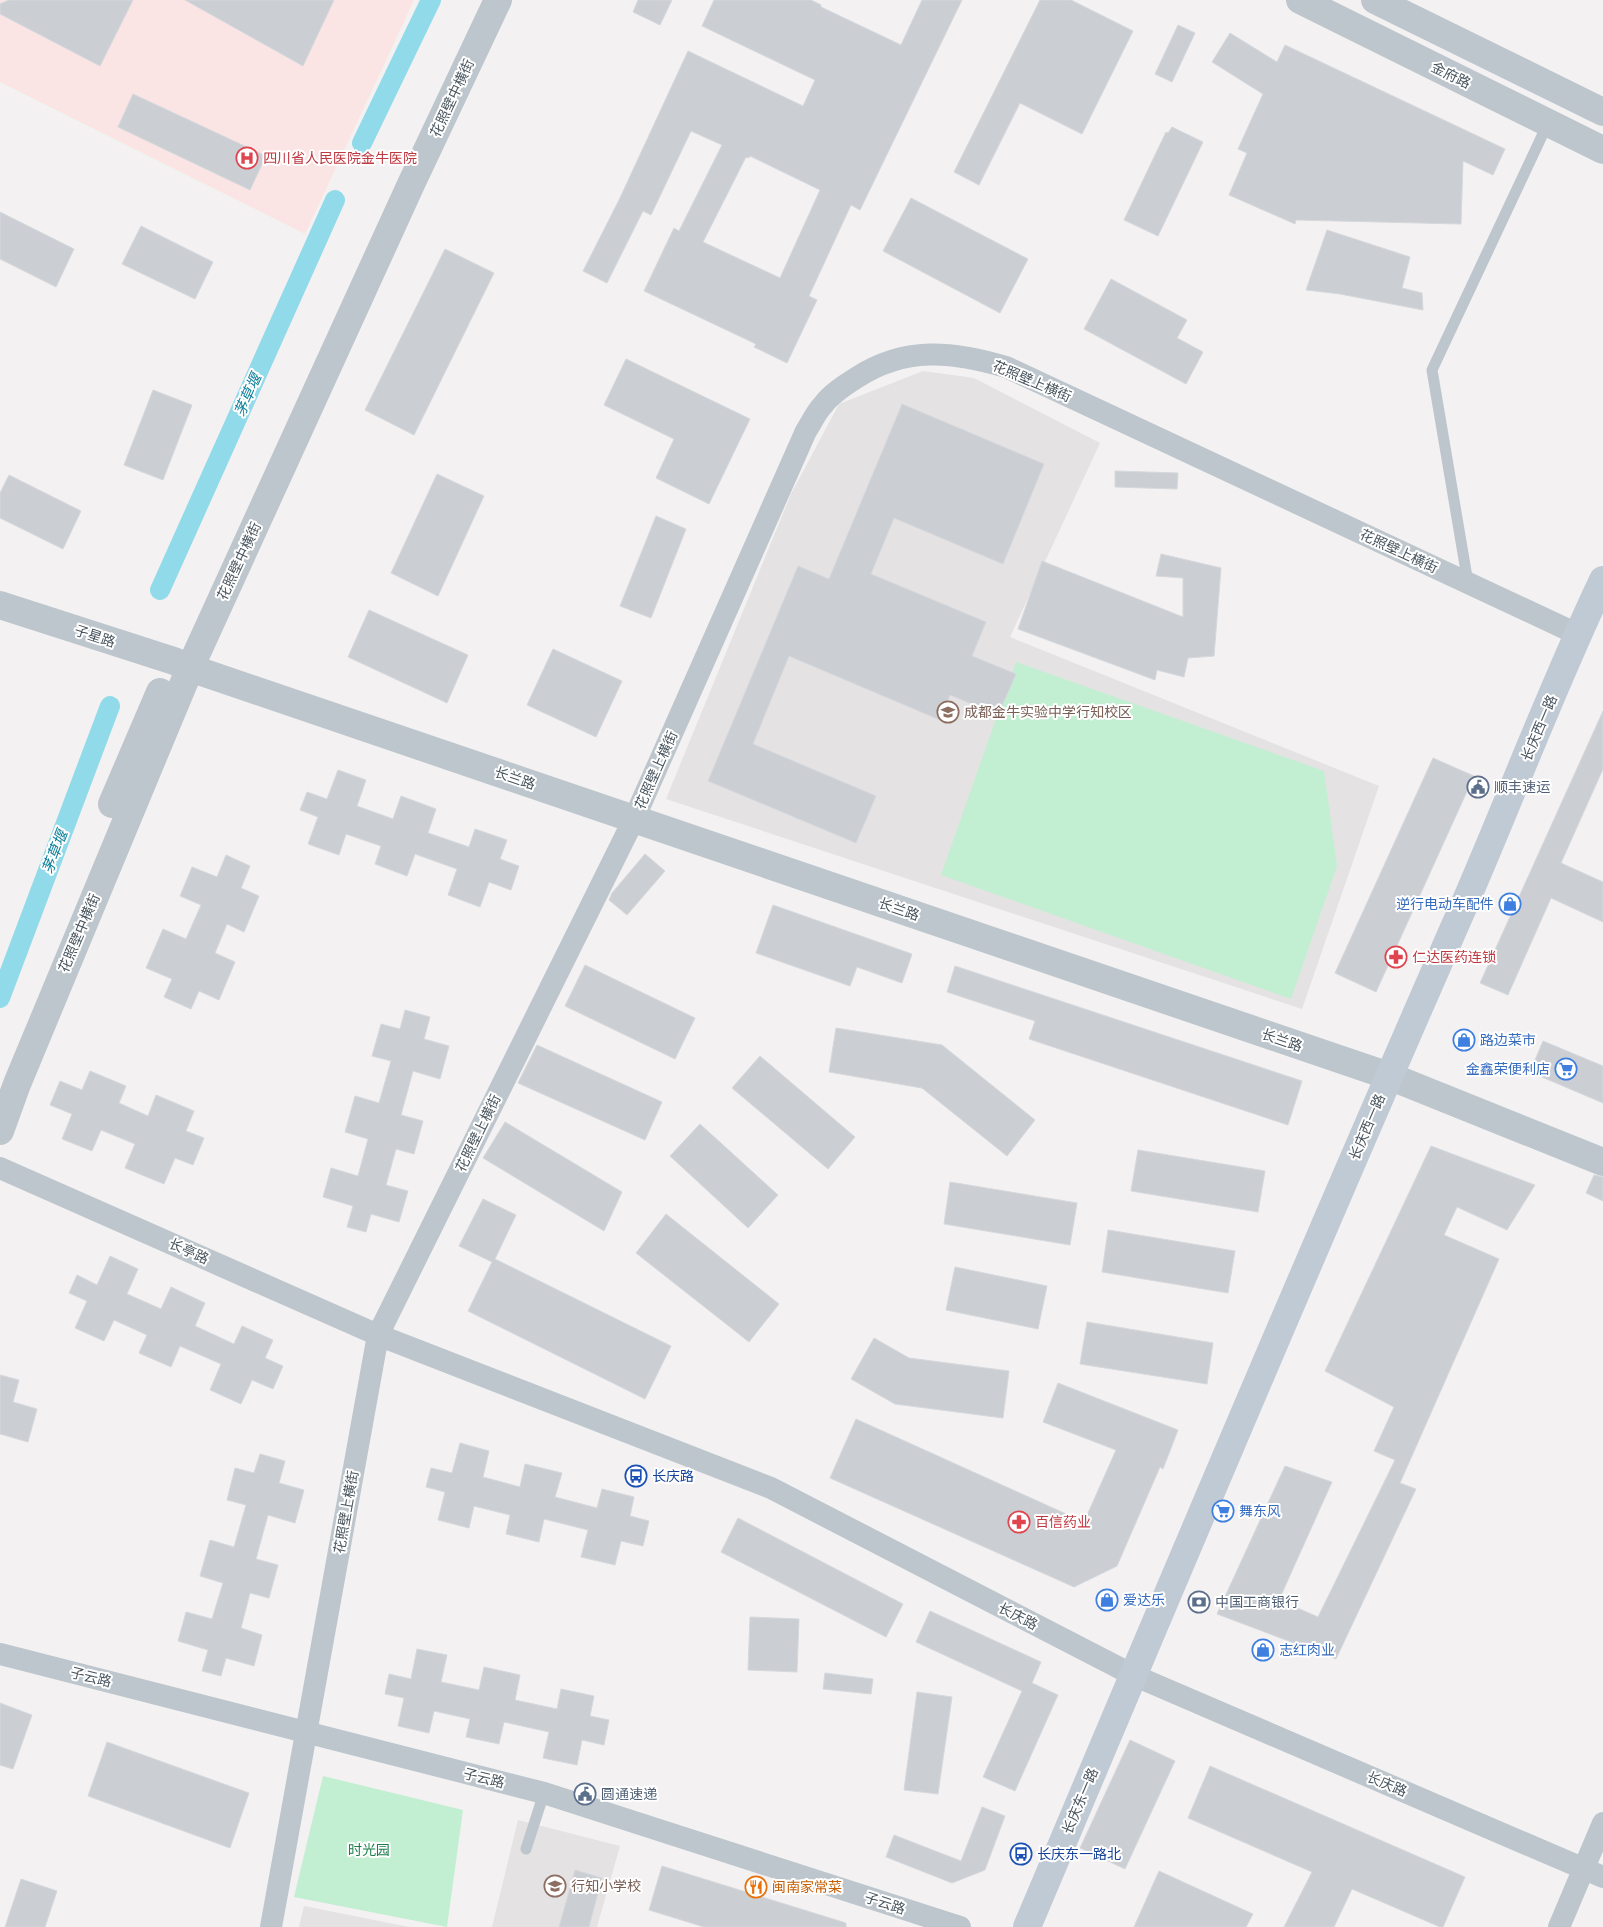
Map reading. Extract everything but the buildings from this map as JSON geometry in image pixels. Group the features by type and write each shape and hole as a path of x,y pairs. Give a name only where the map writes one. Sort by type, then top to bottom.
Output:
{"main road":[{"name":"长庆西一路","path":"1133,1676 1389,1076 1480,870 1578,634 1603,580"},
{"name":"长庆东一路","path":"1027,1927 1133,1676"}],"street":[{"name":"花照壁中横街","path":"0,1131 182,665 478,0"},
{"name":"花照壁中横街","path":"0,1077 142,732 182,665 498,0"},
{"name":"金府路","path":"1300,0 1603,150"},
{"path":"1374,0 1603,112"},
{"name":"花照壁上横街","path":"271,1927 378,1335 634,819 806,430 823,404 847,384 874,366 908,356 945,355 972,357 1006,367 1578,634"},
{"name":"子星路","path":"0,605 182,665"},
{"name":"长兰路","path":"182,665 1389,1076 1603,1162"},
{"name":"长亭路","path":"0,1168 378,1335"},
{"name":"长庆路","path":"378,1335 771,1488 1133,1676 1593,1873"},
{"name":"子云路","path":"0,1654 544,1793 960,1927"},
{"path":"1559,1927 1593,1873 1603,1822"}],"lane":[{"path":"1468,583 1432,370 1548,122"},
{"path":"526,1850 544,1793"}],"shaded area":[{"name":"四川省人民医院金牛医院","path":"0,0 414,0 305,234 0,82"},
{"name":"成都金牛实验中学行知校区","path":"923,371 974,378 1100,443 1010,637 1379,786 1302,1009 666,799 791,494 839,404"},
{"name":"行知小学校","path":"518,1820 620,1846 597,1927 492,1927"},
{"path":"304,1906 409,1927 299,1927"}],"green space":[{"path":"1016,662 1324,771 1337,866 1291,999 941,875"},
{"name":"时光园","path":"323,1776 463,1810 447,1927 294,1897"}],"waterway":[{"name":"茅草堰","path":"362,143 431,0"},
{"name":"茅草堰","path":"160,590 335,200"},
{"name":"茅草堰","path":"0,998 110,706"}],"place":[{"name":"四川省人民医院金牛医院","path":"247,158"},
{"name":"成都金牛实验中学行知校区","path":"948,712"},
{"name":"顺丰速运","path":"1478,787"},
{"name":"逆行电动车配件","path":"1510,904"},
{"name":"仁达医药连锁","path":"1396,957"},
{"name":"路边菜市","path":"1464,1040"},
{"name":"金鑫荣便利店","path":"1566,1069"},
{"name":"长庆路","path":"636,1476"},
{"name":"舞东风","path":"1223,1511"},
{"name":"百信药业","path":"1019,1522"},
{"name":"爱达乐","path":"1107,1600"},
{"name":"中国工商银行","path":"1199,1602"},
{"name":"志红肉业","path":"1263,1650"},
{"name":"圆通速递","path":"585,1794"},
{"name":"长庆东一路北","path":"1021,1854"},
{"name":"行知小学校","path":"555,1886"},
{"name":"闽南家常菜","path":"756,1887"}]}
